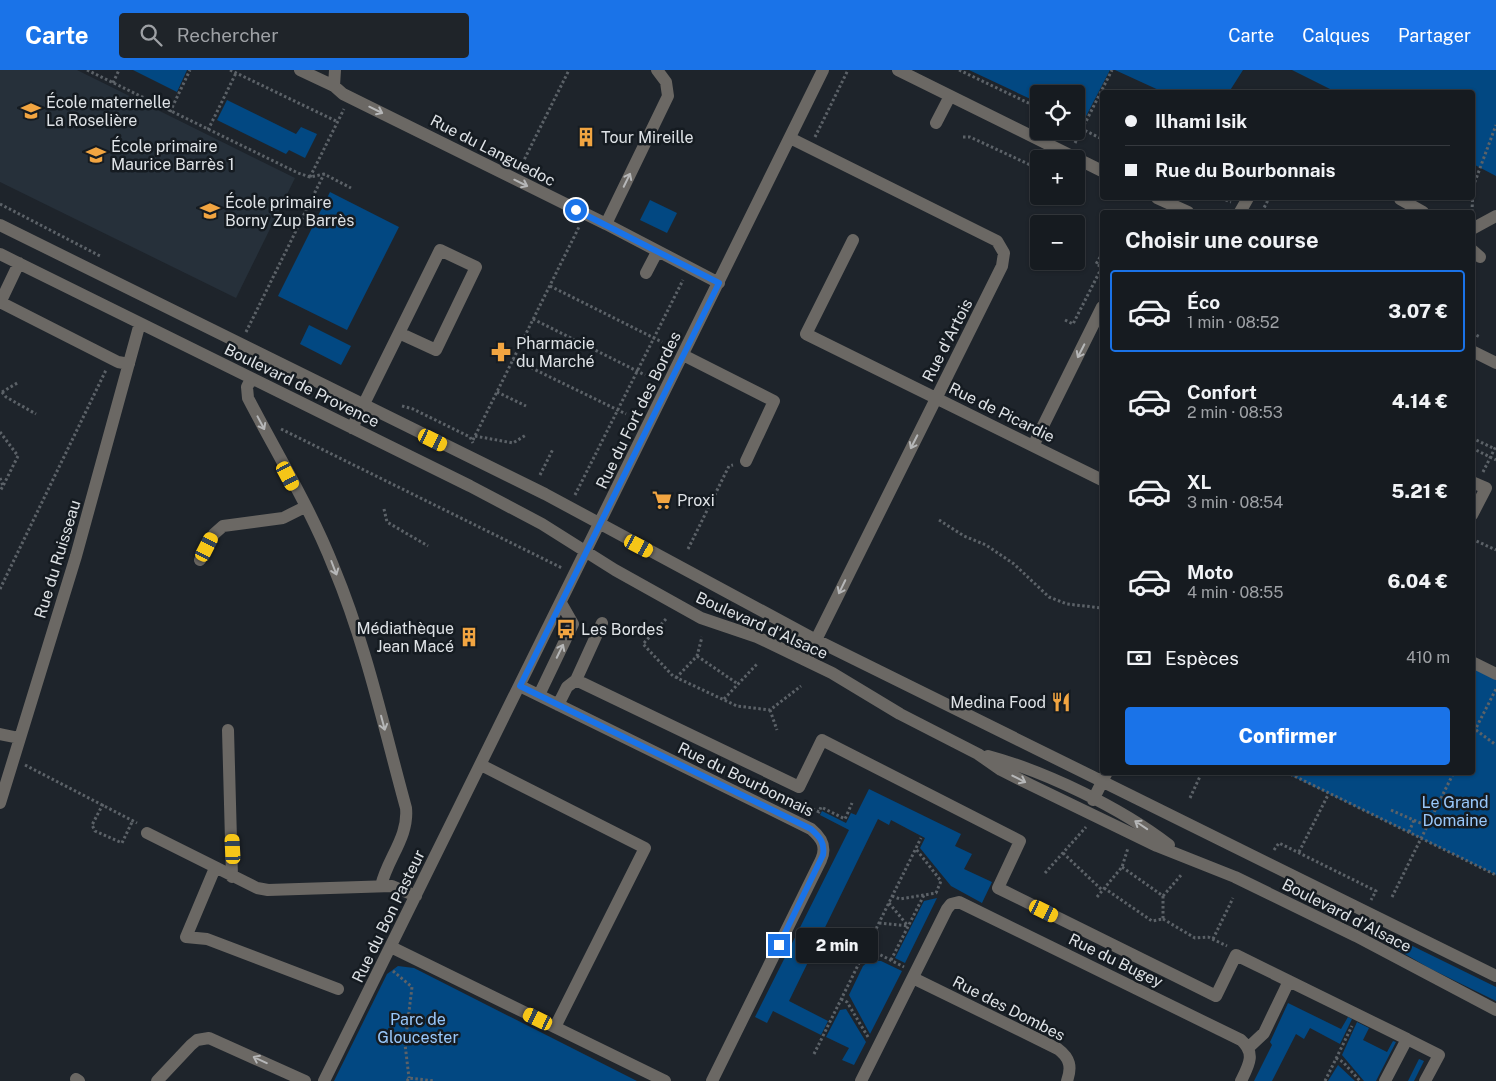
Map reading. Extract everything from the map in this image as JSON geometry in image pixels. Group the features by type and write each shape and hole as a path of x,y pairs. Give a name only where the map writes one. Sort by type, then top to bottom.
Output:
{"street":[{"name":"Rue du Languedoc","path":"300,70 334,86 350,98 606,224 719,283"},
{"path":"334,86 335,70"},
{"path":"606,224 668,96 666,82 657,70"},
{"name":"Rue du Fort des Bordes","path":"481,765 823,70"},
{"path":"898,70 1059,150"},
{"path":"936,123 950,96"},
{"name":"Rue d'Artois","path":"790,138 996,241 1002,247 1004,253 1002,266 806,660"},
{"path":"1085,163 1100,170"},
{"path":"1161,200 1184,210"},
{"path":"1402,200 1419,210"},
{"path":"1475,227 1496,216"},
{"path":"0,224 545,494 599,526 816,640 1104,777 1496,976"},
{"name":"Rue de Picardie","path":"853,240 806,334 1100,479"},
{"path":"352,428 440,250 476,267 436,350 399,333"},
{"path":"646,273 657,252"},
{"name":"Boulevard de Provence","path":"0,254 542,524 586,552"},
{"path":"19,263 0,302 112,358 129,364"},
{"path":"1033,446 1100,311"},
{"name":"Rue du Ruisseau","path":"0,803 76,556 140,323"},
{"path":"1475,353 1496,363"},
{"path":"683,355 774,401 746,462"},
{"path":"251,378 247,387 248,398 325,544 354,624 406,808 407,821 404,832 386,868 381,886"},
{"path":"1475,483 1486,488 1475,509"},
{"path":"200,560 214,534 223,526 283,518 305,507"},
{"name":"Boulevard d'Alsace","path":"586,552 701,618 757,637 846,680 900,714 978,754 1001,770 1157,846 1235,876 1348,932 1496,1010"},
{"path":"539,695 573,624 561,603"},
{"path":"558,705 567,687 576,680 602,623"},
{"path":"1475,664 1496,674"},
{"path":"576,680 799,787 822,740 1020,841 998,888 1216,996 1236,955 1439,1055 1425,1081"},
{"name":"Rue du Bourbonnais","path":"520,686 811,829 823,843 824,848 821,860 712,1081"},
{"path":"228,730 232,877"},
{"path":"0,734 19,738"},
{"name":"Boulevard d'Alsace","path":"978,754 1040,773 1138,822 1180,854"},
{"path":"481,765 645,848 555,1027"},
{"name":"Rue du Bon Pasteur","path":"324,1081 481,765"},
{"path":"1093,800 1104,777"},
{"path":"147,833 257,888 268,890 392,886 416,896"},
{"path":"215,868 186,937 207,939 338,989"},
{"name":"Rue du Bugey","path":"861,1081 947,909 952,904 960,902 1232,1036 1248,1048"},
{"path":"391,946 665,1081"},
{"name":"Rue des Dombes","path":"915,976 1058,1049 1068,1059 1070,1064 1067,1081"},
{"path":"1242,1081 1250,1062 1251,1052 1248,1048 1264,1033 1289,981"},
{"path":"157,1081 197,1040 209,1038 304,1081"},
{"path":"1385,1081 1407,1039"}],"path":[{"path":"87,70 170,112 310,177 324,174 350,188"},
{"path":"113,83 120,70"},
{"path":"170,112 190,70"},
{"path":"230,70 338,122"},
{"path":"514,180 570,70"},
{"path":"809,148 848,70"},
{"path":"959,70 1030,104"},
{"path":"1102,90 1112,70"},
{"path":"208,130 236,73"},
{"path":"1085,123 1100,94"},
{"path":"310,177 350,98"},
{"path":"1475,182 1496,126"},
{"path":"1085,130 1100,138"},
{"path":"963,136 970,137 1030,165"},
{"path":"246,332 324,174"},
{"path":"472,441 581,223 572,219 576,210"},
{"path":"575,496 688,268"},
{"path":"1065,320 1073,324 1100,271"},
{"path":"550,286 662,342"},
{"path":"533,319 645,375"},
{"path":"0,589 112,358"},
{"path":"513,359 626,414"},
{"path":"18,382 1,392 6,397 36,414"},
{"path":"497,392 526,406"},
{"path":"276,426 567,570"},
{"path":"0,432 18,456 0,491"},
{"path":"475,436 512,442 526,435"},
{"path":"1475,439 1495,448 1475,483"},
{"path":"540,476 553,449"},
{"path":"1475,449 1496,460"},
{"path":"688,549 729,466 746,462"},
{"path":"0,478 2,486"},
{"path":"384,509 387,522 428,546"},
{"path":"939,520 964,536 986,545 1014,564 1049,597 1067,604 1100,608"},
{"path":"1475,540 1496,550"},
{"path":"666,619 643,644 676,678 737,706 770,710 801,686"},
{"path":"676,678 697,656 702,637"},
{"path":"697,656 738,684"},
{"path":"724,700 757,664"},
{"path":"1475,726 1496,688"},
{"path":"770,710 777,730"},
{"path":"1475,729 1496,745"},
{"path":"12,761 24,764 134,820 147,833"},
{"path":"1190,798 1201,775"},
{"path":"1291,775 1328,795 1422,838 1496,875"},
{"path":"1392,897 1453,775"},
{"path":"1299,852 1328,795"},
{"path":"795,800 819,812 821,807 845,819 852,804"},
{"path":"103,804 92,825 95,831 122,843 134,820"},
{"path":"1391,810 1428,826"},
{"path":"1409,832 1414,820"},
{"path":"1045,874 1086,827"},
{"path":"814,1054 921,838"},
{"path":"1267,846 1276,850 1279,843 1299,852 1376,891 1372,898"},
{"path":"1097,897 1122,866 1129,848"},
{"path":"892,896 900,899 936,893 941,881 916,849"},
{"path":"1063,854 1103,889 1152,921 1163,919 1194,938 1208,937 1213,939 1230,948 1236,955"},
{"path":"1122,866 1163,896"},
{"path":"1163,919 1163,896 1182,874"},
{"path":"891,960 924,895"},
{"path":"1213,939 1233,898"},
{"path":"889,903 908,926"},
{"path":"879,923 908,926"},
{"path":"867,948 891,960 915,976"},
{"path":"383,962 412,988 405,1044 408,1080 435,1081"},
{"path":"841,1000 847,1002 876,1051"},
{"path":"1325,1081 1358,1014"},
{"path":"1336,1058 1343,1062 1360,1081"}],"shaded area":[{"path":"0,70 77,70 295,178 236,298 0,182"}],"green space":[{"path":"133,70 187,70 177,92"},
{"path":"969,70 1110,70 1085,118 1085,85 1030,85 1030,99"},
{"path":"1115,70 1243,70 1230,90 1159,90"},
{"path":"1292,70 1496,70 1496,176 1475,165 1475,90 1332,90"},
{"path":"227,100 296,134 301,127 317,134 305,158 289,150 286,154 217,120"},
{"path":"330,192 399,227 347,330 278,296"},
{"path":"650,200 677,213 667,233 640,220"},
{"path":"309,325 351,346 341,365 300,344"},
{"name":"Le Grand Domaine","path":"1475,663 1496,674 1496,875 1290,775 1475,775"},
{"path":"869,789 961,834 955,846 972,854 964,869 992,882 982,903 951,886 920,848 925,838 891,820 889,825 878,819 789,1001 828,1021 821,1035 773,1011 767,1023 755,1017 849,830 820,815 822,811 846,823 851,813 856,815"},
{"path":"937,898 905,963 895,958 924,901"},
{"path":"1378,929 1496,987 1496,1001 1429,968 1374,936"},
{"path":"869,961 881,961 902,971 870,1034 849,995 863,966"},
{"name":"Parc de Gloucester","path":"398,966 414,968 637,1081 334,1081 387,974"},
{"path":"1288,1003 1341,1029 1348,1017 1352,1019 1340,1044 1310,1028 1304,1039 1296,1034 1272,1081 1254,1081 1272,1045 1270,1042"},
{"path":"846,1009 866,1042 854,1065 842,1060 849,1048 826,1037 840,1010"},
{"path":"1357,1022 1369,1028 1363,1040 1387,1052 1393,1041 1396,1042 1376,1081 1364,1081 1342,1055"},
{"path":"1419,1059 1424,1061 1414,1081 1408,1081"},
{"path":"1338,1065 1355,1081 1328,1081"}],"place":[{"name":"École maternelle La Roselière","path":"31,111"},
{"name":"Tour Mireille","path":"586,137"},
{"name":"École primaire Maurice Barrès 1","path":"96,155"},
{"name":"École primaire Borny Zup Barrès","path":"210,211"},
{"name":"Pharmacie du Marché","path":"501,352"},
{"name":"Proxi","path":"662,500"},
{"name":"Les Bordes","path":"566,629"},
{"name":"Médiathèque Jean Macé","path":"469,637"},
{"name":"Medina Food","path":"1061,702"}],"route":[{"path":"576,210 719,283 520,686 811,829 820,837 824,848 823,855 779,945"}]}
